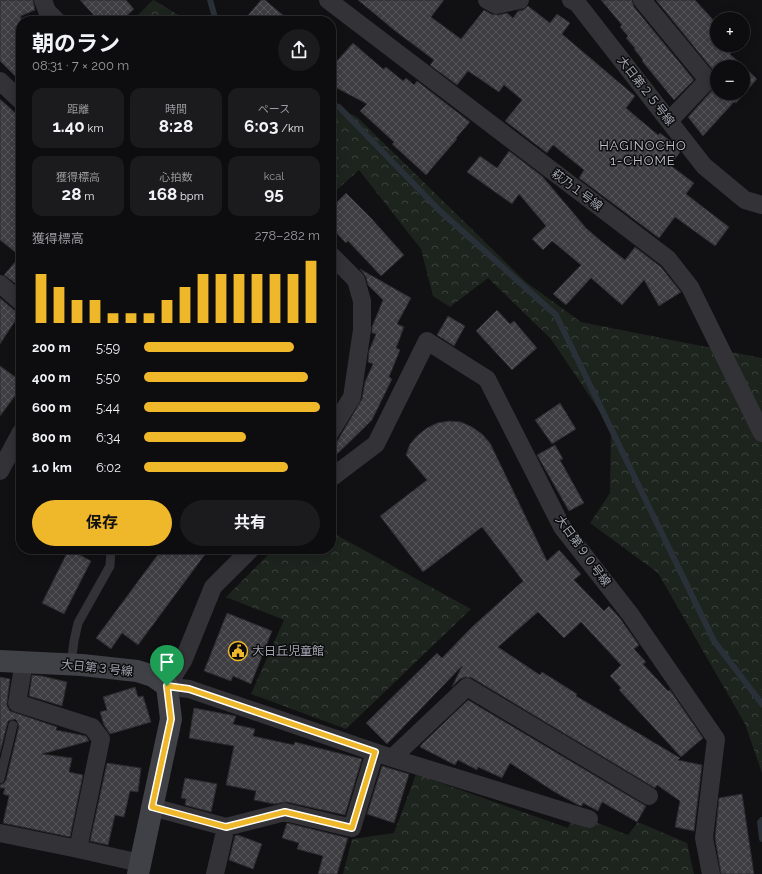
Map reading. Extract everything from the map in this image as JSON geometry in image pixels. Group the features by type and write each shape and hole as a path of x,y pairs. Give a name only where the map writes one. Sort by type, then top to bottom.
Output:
{"street":[{"path":"43,0 47,11 52,16"},
{"name":"萩乃１号線","path":"328,0 668,259 690,287 762,433"},
{"path":"487,0 496,5 520,0"},
{"name":"大日第２５号線","path":"571,0 577,3 704,166 745,200 762,205"},
{"path":"642,0 708,80 669,121"},
{"path":"0,81 16,96"},
{"path":"336,260 356,280 362,301 362,330 352,397 336,423"},
{"path":"0,284 16,298"},
{"name":"大日第９０号線","path":"336,474 376,444 427,341 487,379 562,527 630,614 716,739 704,838 711,874"},
{"path":"0,471 16,441"},
{"path":"0,833 78,849 139,868 171,719 167,686 182,660 213,587 246,554"},
{"name":"大日第３号線","path":"0,661 71,664 137,671 153,676 167,686"},
{"path":"24,662 17,703 92,727 101,739 78,849"},
{"path":"167,686 189,689 392,758 589,818"},
{"path":"392,758 467,687 649,796"},
{"path":"152,807 226,827 285,812 352,828 375,752"},
{"path":"216,874 226,827"}],"lane":[{"path":"71,664 78,623 110,566 111,554"},
{"path":"0,779 13,725"}],"green space":[{"path":"154,0 180,16 137,16"},
{"path":"336,106 357,117 526,282 581,322 762,358 762,773 745,724 658,573 590,523 610,493 611,428 551,339 488,278 450,307 433,296 421,249 359,170 336,191"},
{"path":"336,535 471,609 346,729 251,694 284,620 226,597 269,554 336,554"},
{"path":"416,774 568,828 573,813 628,835 638,822 687,843 694,874 343,874 352,839 394,833"}],"building":[{"path":"0,0 33,0 35,10 21,16 16,16 16,77 0,61"},
{"path":"80,0 126,0 134,9 126,16 94,16"},
{"path":"261,0 265,0 284,16 247,16"},
{"path":"358,0 444,0 431,17 461,39 484,10 491,14 498,15 507,13 513,18 518,11 523,10 528,6 550,23 557,14 570,23 562,34 635,96 626,108 658,135 660,133 673,143 680,152 670,165 694,183 686,194 729,227 715,246 675,217 659,238 579,178 584,170 553,145 547,153 505,121 522,100 504,85 499,92 468,71 457,85 430,65 434,60 394,30"},
{"path":"601,0 632,0 634,7 694,80 674,100 642,61 643,60 634,49 635,48 626,38 628,36 620,27 622,25"},
{"path":"656,0 695,0 710,16 710,52 732,52 730,54 736,60 710,60 710,66"},
{"path":"353,43 383,69 386,67 403,81 406,78 414,85 417,81 470,122 426,175 392,144 394,142 360,111 367,104 336,88 336,62"},
{"path":"750,73 757,79 750,87"},
{"path":"710,93 710,100 739,100 736,103 734,102 703,136 688,117"},
{"path":"0,99 16,113 16,253 0,240"},
{"path":"509,151 542,176 586,228 601,241 625,260 635,247 661,267 681,292 659,306 644,280 622,305 591,278 566,305 553,294 581,265 552,241 543,250 532,239 546,226 519,194 512,204 467,172 480,156 497,168"},
{"path":"346,193 404,255 381,276 348,241 346,243 336,232 336,203"},
{"path":"16,261 16,284 4,275"},
{"path":"360,269 411,298 397,324 404,327 396,348 400,350 389,377 392,379 372,420 336,455 336,444 362,399 365,382 373,364 368,362 369,351 376,334 372,333 372,327 383,300 368,285 366,277"},
{"path":"0,298 16,311 16,320 0,344"},
{"path":"497,310 510,324 514,321 537,348 512,370 476,331"},
{"path":"448,316 465,326 454,346 437,335"},
{"path":"0,366 16,377 16,395 0,416"},
{"path":"560,403 576,429 552,444 535,420"},
{"path":"449,421 461,422 472,427 482,434 490,443 547,561 559,550 581,574 574,580 604,611 609,606 619,617 639,645 634,649 646,662 643,664 668,691 670,690 703,738 681,757 619,690 621,688 610,676 621,665 581,622 564,638 538,612 498,647 540,675 542,672 577,694 576,696 680,758 678,760 702,765 694,831 675,827 680,801 657,785 655,788 472,678 465,677 460,679 452,687 462,666 387,744 366,723 437,653 442,658 472,627 523,581 482,527 423,572 380,516 427,480 406,455 410,444 427,428 437,423"},
{"path":"555,445 563,459 560,460 584,503 569,511 537,455"},
{"path":"66,554 78,554 91,561 64,614 42,603"},
{"path":"158,554 205,554 138,645 122,633 111,649 96,638"},
{"name":"大日丘児童館","path":"227,613 272,631 251,684 233,676 231,681 204,671"},
{"path":"32,675 67,682 62,706 29,696"},
{"path":"0,677 10,679 7,706 10,711 57,727 56,730 86,736 89,741 42,754 72,758 69,772 83,775 70,837 3,823 9,796 3,794 5,788 0,788 0,785 6,780 19,726 15,719 8,721 0,753"},
{"path":"135,687 138,697 143,696 151,722 110,734 104,725 100,712 107,710 103,697"},
{"path":"468,700 646,806 637,822 602,802 598,811 583,803 582,806 578,805 553,791 510,763 502,778 478,767 477,770 458,760 455,765 420,747"},
{"path":"194,708 236,716 233,724 255,729 253,736 294,745 295,742 362,759 345,815 287,802 274,804 254,800 256,791 226,785 234,746 189,738"},
{"path":"107,763 141,768 138,792 130,791 124,817 115,815 108,845 90,841"},
{"path":"382,766 409,774 394,823 367,814"},
{"path":"185,778 217,784 211,812 185,805 186,799 181,798"},
{"path":"742,794 754,874 721,874 715,838 719,798"},
{"path":"287,823 348,838 337,874 318,874 323,856 297,849 299,843 282,838"},
{"path":"238,835 262,844 253,869 229,860 235,836"}],"waterway":[{"path":"210,0 215,16"},
{"path":"336,106 339,107 440,211 556,315 714,641 762,704"},
{"path":"762,820 760,822 762,839"}],"place":[{"name":"大日丘児童館","path":"238,651"}],"district":[{"name":"HAGINOCHO 1-CHOME","path":"643,152"}],"route":[{"path":"167,686 189,689 375,752 352,828 285,812 226,827 152,807 171,719 167,686"}]}
